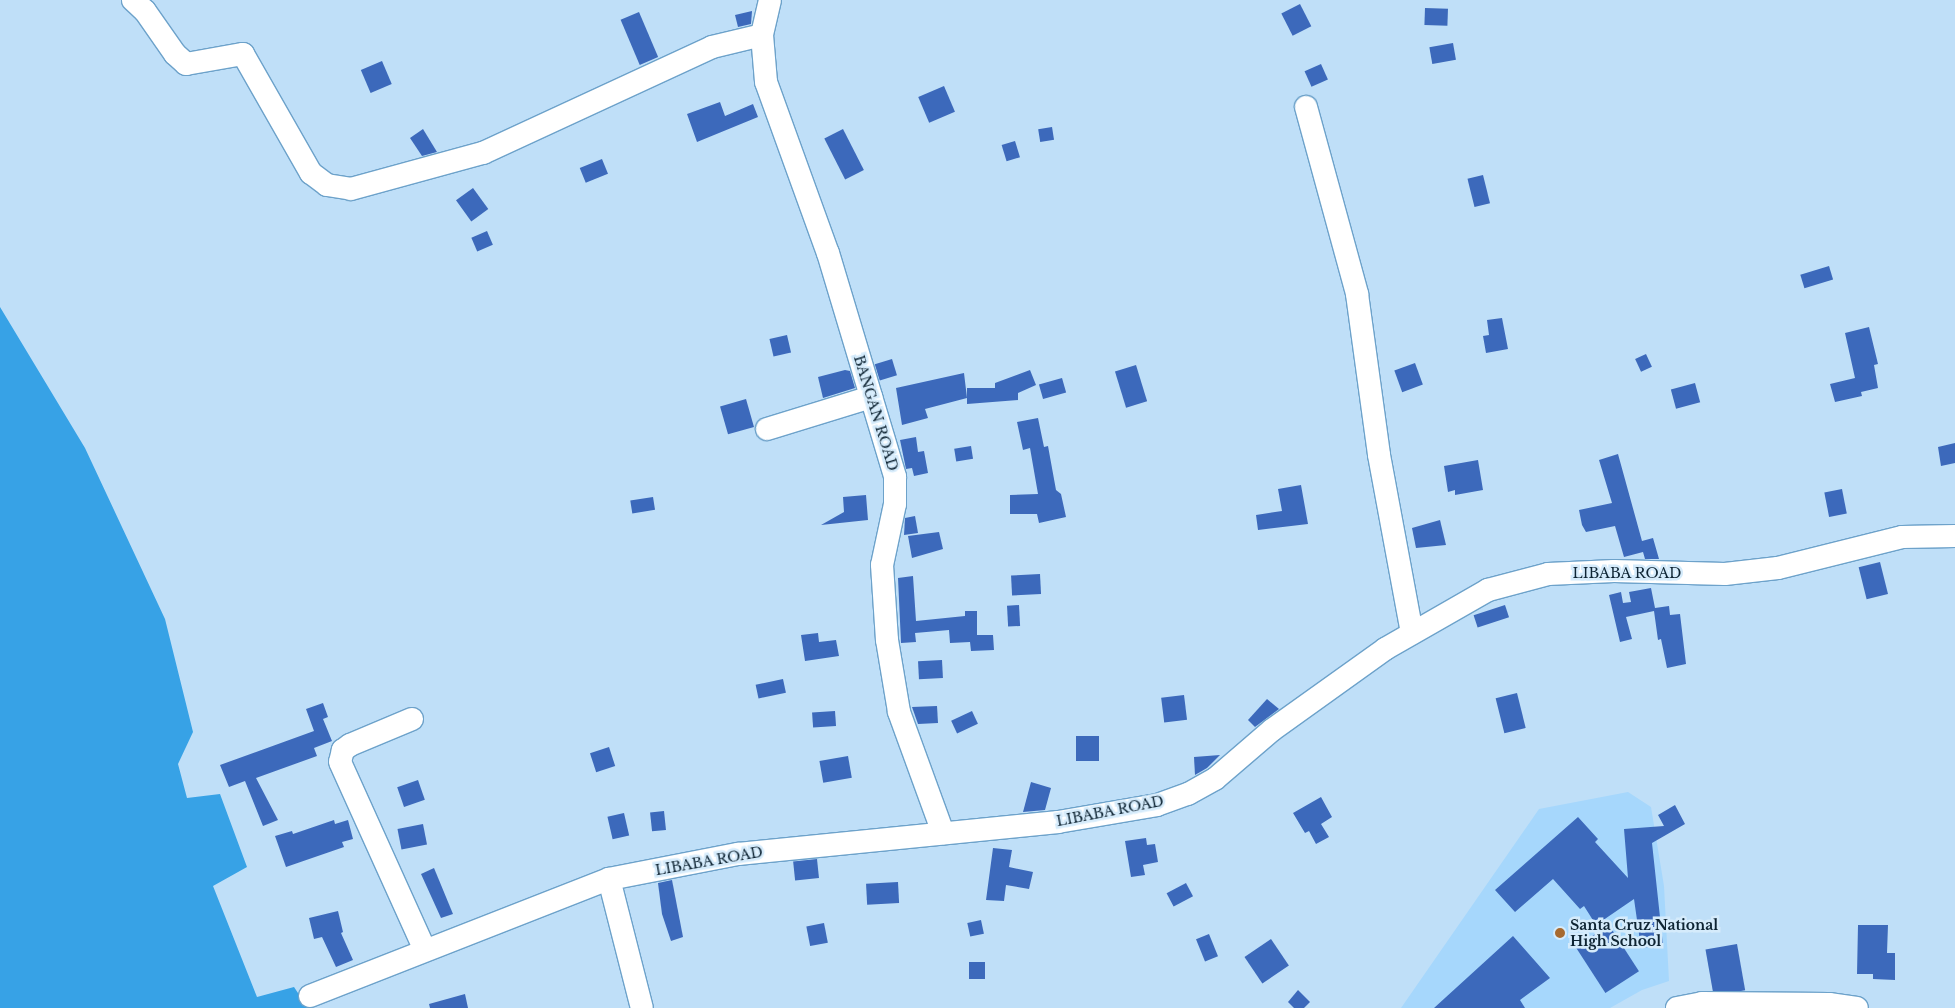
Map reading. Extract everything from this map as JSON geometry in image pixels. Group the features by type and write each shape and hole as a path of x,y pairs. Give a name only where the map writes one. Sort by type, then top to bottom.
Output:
{"street":[{"path":"133,0 145,11 175,54 186,64 243,54 311,173 327,185 351,189 483,153 712,47 762,35"},
{"name":"BANGAN ROAD","path":"770,0 762,35 766,82 828,253 895,477 895,504 882,566 887,640 899,712 943,833"},
{"path":"1306,106 1357,294 1378,446 1412,632"},
{"path":"767,429 871,397"},
{"name":"LIBABA ROAD","path":"310,996 608,879 738,854 1058,822 1157,805 1188,794 1215,779 1272,730 1412,632 1488,590 1548,574 1614,570 1726,574 1778,568 1902,537 1955,536"},
{"path":"412,719 350,745 343,750 340,762 425,950"},
{"path":"608,879 642,1008"},
{"path":"1677,1008 1702,1003 1829,1004 1857,1008"}],"shaded area":[{"name":"Santa Cruz National High School","path":"1628,792 1651,807 1664,886 1669,981 1642,990 1610,1008 1401,1008 1539,809"}],"water":[{"path":"0,307 85,448 165,619 193,732 178,764 187,798 220,794 247,867 213,886 257,997 294,987 308,1008 0,1008"}],"building":[{"path":"1300,4 1311,26 1293,36 1281,14"},
{"path":"1425,8 1448,9 1447,26 1424,25"},
{"path":"752,11 751,24 738,27 735,15"},
{"path":"639,12 658,57 640,65 621,20"},
{"path":"1453,43 1456,60 1432,64 1429,47"},
{"path":"382,61 392,84 371,93 361,70"},
{"path":"1321,64 1328,80 1311,87 1305,71"},
{"path":"944,86 955,112 929,123 918,97"},
{"path":"720,102 725,116 753,104 758,117 697,142 687,114"},
{"path":"1052,127 1054,140 1040,142 1038,129"},
{"path":"423,129 437,152 422,156 410,138"},
{"path":"843,129 864,170 845,180 824,139"},
{"path":"1015,141 1020,157 1007,161 1002,145"},
{"path":"602,159 608,174 586,183 580,168"},
{"path":"1483,175 1490,203 1474,207 1467,179"},
{"path":"473,188 488,209 471,221 456,200"},
{"path":"487,231 493,245 477,251 471,238"},
{"path":"1829,266 1833,279 1804,288 1800,275"},
{"path":"1502,318 1508,349 1486,353 1483,336 1489,335 1487,320"},
{"path":"1869,327 1878,364 1874,365 1878,388 1861,392 1862,396 1835,402 1830,384 1855,378 1845,333"},
{"path":"787,335 791,353 774,357 769,339"},
{"path":"1646,354 1652,367 1641,372 1635,359"},
{"path":"892,359 897,375 880,381 875,364"},
{"path":"1415,363 1423,385 1402,392 1394,371"},
{"path":"1136,365 1147,401 1126,408 1115,371"},
{"path":"845,370 850,371 855,388 823,398 818,377"},
{"path":"1030,370 1036,385 1018,393 1018,400 967,404 967,388 995,388 995,383"},
{"path":"964,373 967,398 925,409 928,418 902,425 896,388"},
{"path":"1062,378 1066,392 1043,399 1039,385"},
{"path":"1695,383 1700,402 1676,409 1671,389"},
{"path":"746,399 754,427 728,434 720,406"},
{"path":"1038,418 1044,447 1048,446 1056,490 1061,494 1066,517 1039,523 1037,514 1010,514 1010,495 1038,494 1030,448 1023,450 1017,422"},
{"path":"916,437 918,452 924,451 928,473 914,476 912,468 906,469 900,440"},
{"path":"1955,443 1955,463 1941,466 1938,447"},
{"path":"971,446 973,459 956,461 954,449"},
{"path":"1618,454 1642,541 1653,538 1659,559 1645,559 1643,552 1624,557 1615,526 1586,532 1582,525 1579,510 1612,503 1599,460"},
{"path":"1478,460 1483,490 1455,495 1455,490 1448,492 1444,466"},
{"path":"1301,485 1308,524 1258,530 1256,515 1282,511 1278,489"},
{"path":"1842,489 1847,514 1829,517 1824,492"},
{"path":"866,495 868,520 821,525 844,512 843,497"},
{"path":"653,497 655,510 632,513 630,501"},
{"path":"915,516 918,533 904,535 905,518"},
{"path":"1440,520 1446,545 1416,548 1412,528"},
{"path":"939,532 943,549 912,558 908,536"},
{"path":"1880,562 1888,594 1867,599 1859,567"},
{"path":"1040,574 1041,594 1012,595 1011,576"},
{"path":"913,576 916,621 965,616 965,611 977,611 977,635 993,635 994,650 971,651 970,642 950,643 949,630 915,633 916,642 901,643 898,578"},
{"path":"1651,588 1655,608 1669,606 1670,615 1680,614 1686,664 1667,668 1661,639 1658,640 1654,611 1626,617 1632,639 1620,642 1609,595 1621,592 1623,603 1631,602 1629,592"},
{"path":"1019,605 1020,626 1008,627 1007,606"},
{"path":"1505,605 1509,617 1478,628 1474,615"},
{"path":"818,633 819,642 836,640 839,656 805,661 801,635"},
{"path":"942,660 943,678 919,679 918,661"},
{"path":"783,679 786,693 759,699 756,685"},
{"path":"1517,693 1526,728 1504,733 1496,698"},
{"path":"1184,695 1187,720 1164,723 1161,698"},
{"path":"1267,699 1279,709 1255,727 1248,720"},
{"path":"323,703 328,717 323,719 332,741 314,748 317,756 256,778 278,820 263,826 245,781 229,787 220,765 314,731 306,709"},
{"path":"937,706 938,723 918,724 912,707"},
{"path":"835,711 836,726 813,728 812,713"},
{"path":"972,711 978,724 957,733 951,721"},
{"path":"1076,736 1099,736 1099,761 1076,761"},
{"path":"609,747 615,766 596,772 590,753"},
{"path":"1220,755 1207,768 1195,775 1194,757"},
{"path":"848,756 852,778 823,783 819,761"},
{"path":"418,780 425,800 404,807 397,787"},
{"path":"1031,782 1051,788 1045,810 1023,812"},
{"path":"1321,797 1332,817 1321,824 1329,837 1316,844 1309,831 1305,833 1293,813"},
{"path":"1675,805 1685,824 1652,843 1663,945 1641,948 1634,899 1596,925 1584,906 1580,909 1553,879 1515,912 1495,890 1578,817 1598,839 1595,842 1628,878 1624,829 1664,826 1658,815"},
{"path":"664,811 666,830 652,831 650,812"},
{"path":"624,813 629,835 613,839 607,817"},
{"path":"334,820 335,824 348,820 353,839 342,842 344,847 286,867 275,836 292,831 293,834"},
{"path":"423,824 427,845 401,850 397,829"},
{"path":"1146,838 1147,845 1155,844 1158,862 1143,865 1145,875 1131,877 1125,841"},
{"path":"993,848 1012,850 1009,867 1033,872 1029,889 1006,885 1004,901 986,900"},
{"path":"817,859 819,878 795,880 793,862"},
{"path":"434,868 453,914 441,918 421,874"},
{"path":"672,880 683,937 671,941 662,914 658,883"},
{"path":"898,882 899,903 867,905 866,884"},
{"path":"1186,883 1193,896 1174,907 1167,893"},
{"path":"338,911 343,932 341,933 353,960 336,967 322,937 314,939 309,918"},
{"path":"981,920 984,934 970,937 967,923"},
{"path":"824,923 828,943 810,946 806,926"},
{"path":"1609,925 1639,971 1605,993 1575,947"},
{"path":"1858,925 1888,925 1887,953 1895,953 1895,980 1873,979 1873,974 1857,974"},
{"path":"1209,934 1218,956 1205,961 1196,939"},
{"path":"1513,936 1550,978 1520,1000 1525,1008 1434,1008"},
{"path":"1271,939 1289,966 1262,983 1244,957"},
{"path":"1737,944 1745,990 1714,996 1705,950"},
{"path":"969,962 985,962 985,979 969,979"},
{"path":"1298,990 1310,1002 1304,1008 1294,1008 1288,1002"},
{"path":"465,994 468,1008 430,1008 429,1004"}],"place":[{"name":"Santa Cruz National High School","path":"1560,933"}]}
